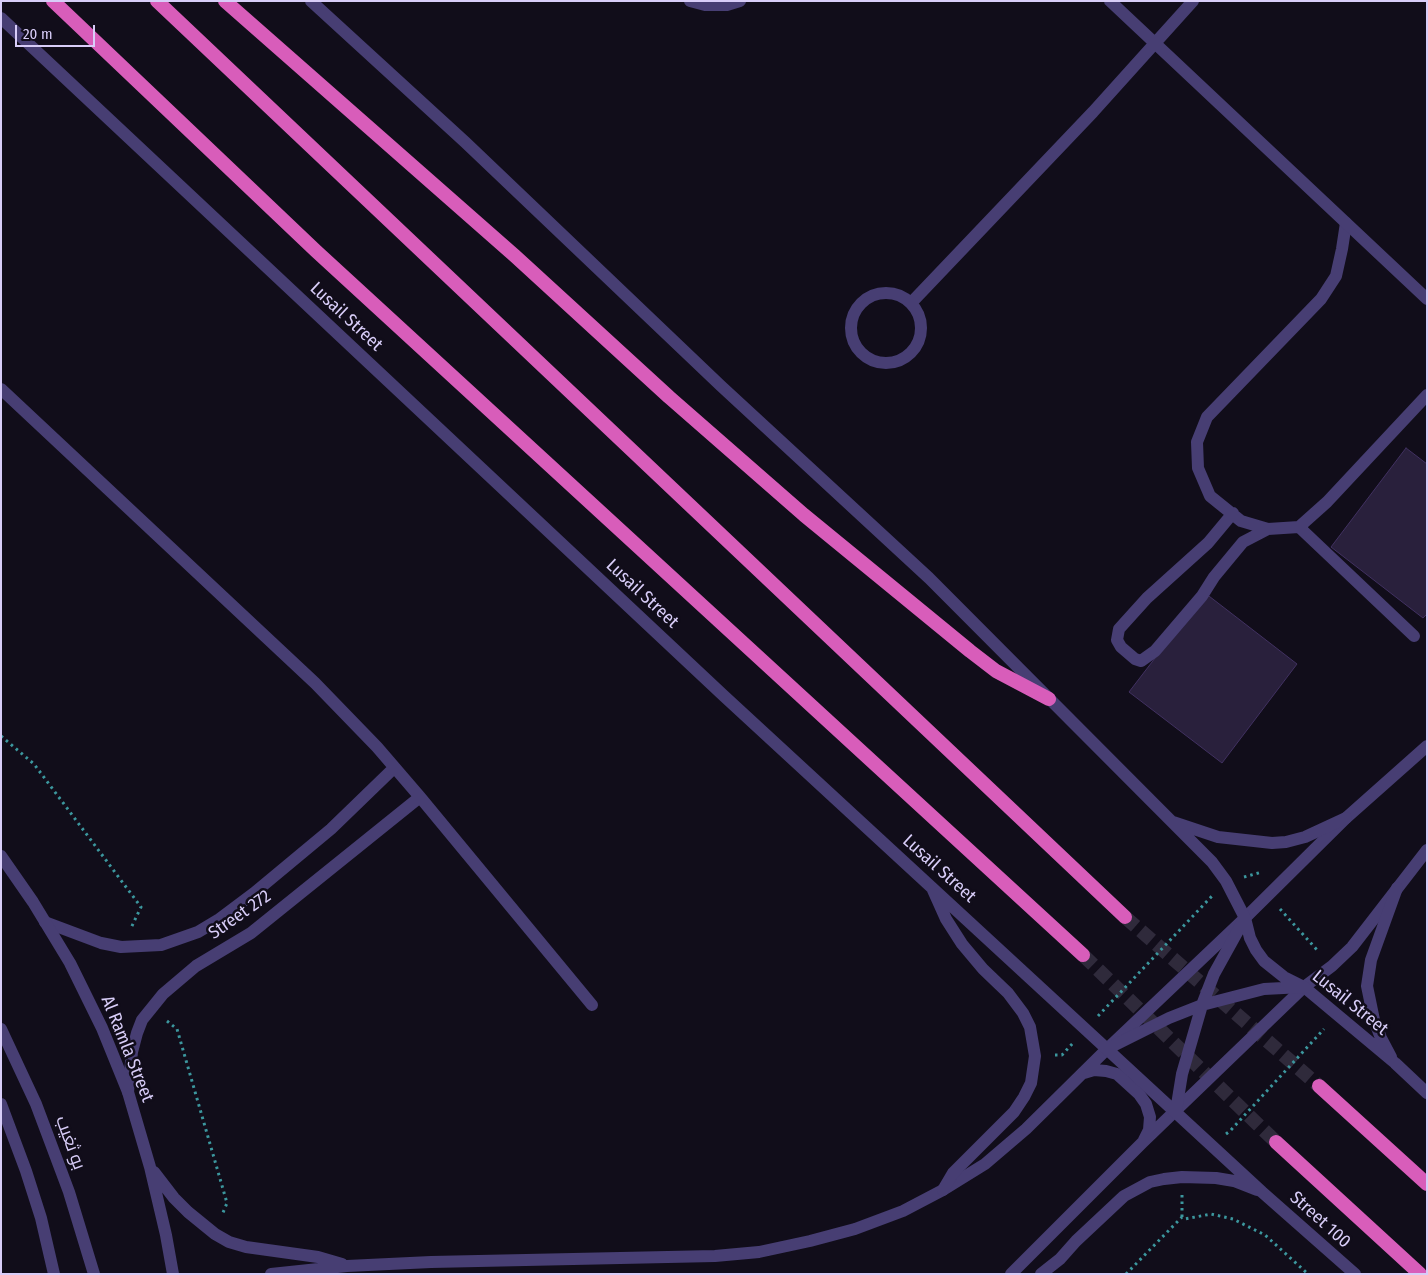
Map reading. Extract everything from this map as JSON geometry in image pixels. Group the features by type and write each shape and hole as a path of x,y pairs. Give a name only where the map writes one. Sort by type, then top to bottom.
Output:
{"highway":[{"name":"Lusail Street","path":"53,1 316,251 1083,955"},
{"path":"157,1 1125,917"},
{"path":"225,1 515,256 669,397 804,515 970,651 1013,680 1049,698"},
{"path":"1319,1086 1427,1184"},
{"path":"1276,1142 1420,1274"}],"street":[{"name":"Lusail Street","path":"312,1 465,142 721,386 929,578 1212,862 1226,881 1245,918 1250,938 1264,961 1284,977 1304,987 1395,1064"},
{"path":"690,1 705,6 727,5 740,1"},
{"path":"1110,1 1427,299"},
{"path":"911,303 1093,112 1193,1"},
{"name":"Lusail Street","path":"1,18 709,683 1262,1192"},
{"path":"1268,529 1241,521 1210,496 1198,468 1197,442 1207,417 1321,299 1336,276 1346,223"},
{"path":"884,293 896,294 911,303 921,324 920,336 912,351 897,361 885,362 874,360 864,354 856,345 852,334 853,316 859,306 873,295 884,293"},
{"path":"1,388 315,683 420,796 592,1004"},
{"path":"1232,514 1208,543 1147,598 1120,629 1117,640 1121,647 1135,659 1141,661 1155,651 1202,596 1214,577 1243,542 1268,529 1298,526 1327,502 1427,395"},
{"path":"1298,526 1414,636"},
{"path":"271,1274 347,1266 431,1262 715,1256 759,1252 810,1242 855,1229 903,1210 943,1190 985,1164 1026,1130 1346,818 1427,746"},
{"name":"Street 272","path":"46,922 101,943 121,947 161,945 198,932 218,920 254,893 331,828 394,768"},
{"name":"Street 272","path":"128,1092 132,1052 137,1033 142,1020 163,994 196,966 251,933 420,796"},
{"path":"1169,820 1218,837 1272,843 1286,842 1305,837 1346,818"},
{"path":"1011,1274 1143,1142 1304,987 1332,966 1352,947 1427,850"},
{"name":"Al Ramla Street","path":"1,856 46,922 70,963 98,1020 128,1092 150,1167 173,1274"},
{"path":"933,888 946,919 962,944 1023,1013 1030,1027 1035,1056 1031,1083 1014,1112 953,1173 943,1190"},
{"path":"1397,888 1372,960 1366,986 1374,1020 1395,1064 1427,1093"},
{"path":"1176,1111 1182,1074 1202,1005 1214,974 1245,918"},
{"path":"1107,1049 1169,1018 1202,1005 1264,989 1304,987"},
{"name":"بو ثغيب","path":"1,1029 36,1104 69,1192 94,1274"},
{"path":"1084,1073 1094,1070 1117,1074 1139,1094 1146,1104 1150,1117 1149,1130 1143,1142"},
{"path":"1,1104 41,1218 54,1274"},
{"path":"150,1167 174,1198 188,1212 215,1234 229,1242 246,1247 318,1257 347,1266"},
{"path":"1041,1274 1060,1259 1081,1236 1124,1196 1150,1182 1164,1178 1216,1178 1234,1181 1262,1192"},
{"name":"Street 100","path":"1262,1192 1355,1274"}],"path":[{"path":"1,736 34,764 141,907 121,947"},
{"path":"1035,1056 1062,1055 1226,881 1266,872 1268,896 1332,966"},
{"path":"152,1008 177,1029 227,1203 215,1234"},
{"path":"1210,1144 1230,1131 1323,1031 1334,1012"},
{"path":"1126,1274 1182,1217 1182,1177"},
{"path":"1182,1217 1185,1219 1211,1214 1233,1219 1265,1235 1308,1274"}],"building":[{"path":"1406,448 1427,464 1427,614 1423,618 1331,547"},
{"path":"1205,593 1297,664 1222,763 1129,692"}],"tunnel":[{"path":"1125,917 1319,1086"},
{"path":"1083,955 1276,1142"}]}
